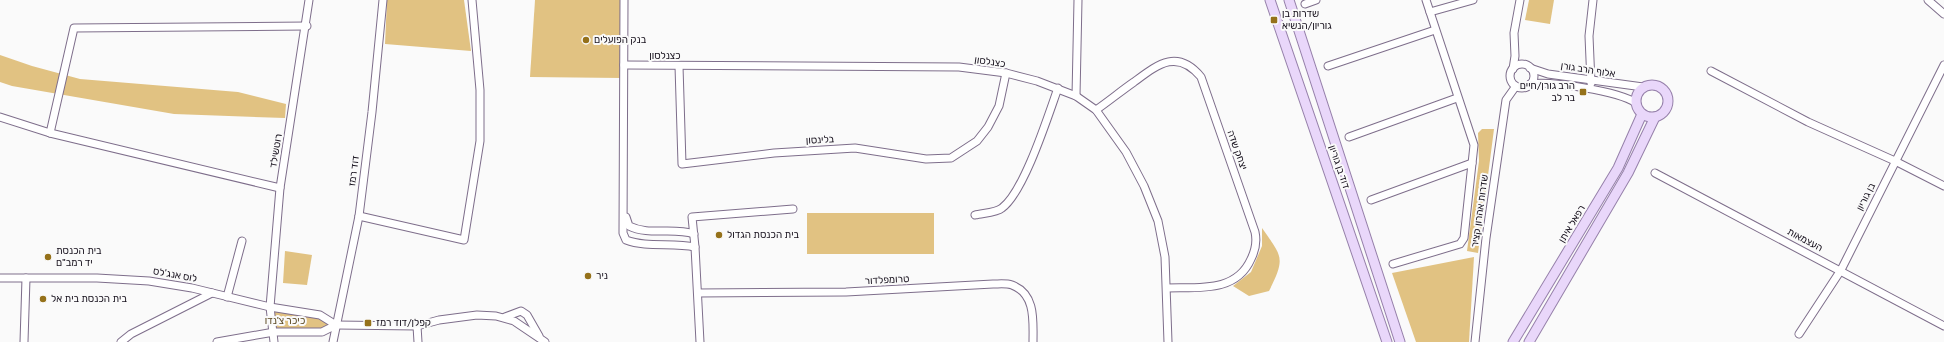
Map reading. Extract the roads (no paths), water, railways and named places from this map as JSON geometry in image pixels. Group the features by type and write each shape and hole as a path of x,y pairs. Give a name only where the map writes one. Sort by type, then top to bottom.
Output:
{"main road":[{"name":"דוד בן גוריון","path":"1270,0 1387,342"},
{"name":"דוד בן גוריון","path":"1289,0 1400,342"},
{"path":"1654,85 1659,87 1666,94 1668,104 1660,115 1651,117 1642,114 1636,104 1638,92 1643,87 1654,85"},
{"name":"רפאל איתן","path":"1513,342 1618,168 1642,114"},
{"path":"1529,342 1628,173 1655,117"}],"street":[{"name":"רוטשילד","path":"274,342 270,307 280,188 307,26 309,0"},
{"name":"דוד רמז","path":"333,342 359,216 372,112 383,0"},
{"path":"359,216 464,240 480,141 480,90 472,0"},
{"path":"624,0 624,233 626,240 635,243 695,247"},
{"path":"1076,96 1078,0"},
{"path":"1305,4 1316,0"},
{"path":"1393,264 1460,244 1464,238 1474,145 1426,0"},
{"path":"1430,12 1473,0"},
{"path":"1515,46 1519,57 1529,67 1534,78 1530,84 1523,88 1516,86 1511,80 1515,46 1514,33 1520,0"},
{"path":"1594,0 1589,36 1590,81 1597,91"},
{"path":"1928,0 1944,14"},
{"path":"50,133 74,28 307,26"},
{"path":"1328,66 1435,30"},
{"name":"יצחק שדה","path":"1096,110 1157,65 1173,61 1183,63 1190,66 1200,77 1255,232 1254,250 1250,262 1243,272 1225,284 1210,287 1167,288"},
{"name":"כצנלסון","path":"624,65 960,67 1006,74 1058,88 1076,96 1096,110 1126,152 1144,186 1158,221 1165,257 1168,342"},
{"path":"1513,69 1519,65 1529,67"},
{"name":"בן גוריון","path":"1799,334 1840,270 1944,65"},
{"name":"בלינסון","path":"680,66 682,164 774,153 855,148 926,159 951,158 977,141 988,127 999,106 1006,74"},
{"name":"אלוף הרב גורן","path":"1529,67 1540,72 1590,81 1643,87"},
{"path":"1711,71 1808,122 1895,161 1944,186"},
{"name":"אלוף הרב גורן","path":"1530,84 1548,84 1616,94 1629,99 1636,104"},
{"name":"שדרות אהרון קציר","path":"1475,342 1486,238 1506,100 1516,86"},
{"path":"975,215 1001,209 1016,191 1031,159 1058,88"},
{"path":"1349,137 1458,98"},
{"path":"0,117 50,133 280,188"},
{"path":"1371,200 1472,163"},
{"name":"העצמאות","path":"1655,173 1944,326"},
{"path":"700,342 692,217 793,209"},
{"path":"625,215 629,226 635,229 648,231 687,232 694,234"},
{"path":"227,297 242,241"},
{"name":"לוס אנג'לס","path":"1,278 96,278 149,281 212,293 270,307 320,315 336,325"},
{"path":"24,342 26,278"},
{"name":"טרומפלדור","path":"698,293 846,292 1011,284 1021,290 1029,298 1032,308 1033,342"},
{"path":"121,342 131,334 212,293"},
{"path":"217,342 274,332 322,332 336,325 416,326 439,320 477,316 505,317 521,311 527,315 542,341"},
{"path":"505,317 523,326 542,341"},
{"path":"416,326 418,342"}],"place":[{"name":"שדרות בן גוריון/הנשיא","path":"1274,20"},
{"name":"בנק הפועלים","path":"586,40"},
{"name":"הרב גורן/חיים בר לב","path":"1583,92"},
{"name":"בית הכנסת הגדול","path":"719,235"},
{"name":"בית הכנסת יד רמב\"ם","path":"48,257"},
{"name":"ניר","path":"588,276"},
{"name":"בית הכנסת בית אל","path":"43,299"},
{"name":"קפלן/דוד רמז","path":"368,323"}],"park label":[{"name":"כיכר צ'נדו","path":"285,321"}]}
